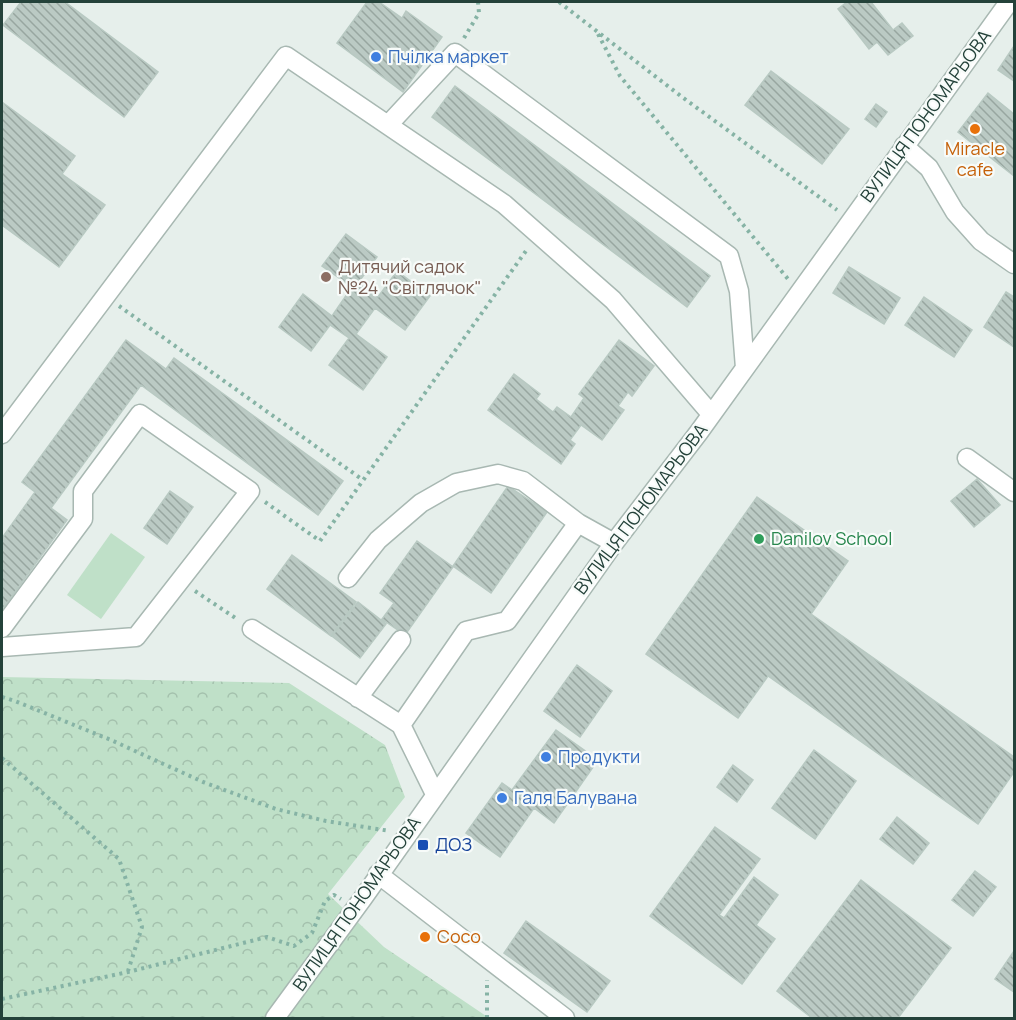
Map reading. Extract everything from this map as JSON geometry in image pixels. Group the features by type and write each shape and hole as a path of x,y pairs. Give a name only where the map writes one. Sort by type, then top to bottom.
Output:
{"street":[{"name":"ВУЛИЦЯ ПОНОМАРЬОВА","path":"275,1018 614,543 800,293 1009,2"},
{"path":"387,125 455,53 729,256 739,291 745,368"},
{"path":"2,434 286,56 504,204 613,300 711,414"},
{"path":"904,146 929,168 956,212 981,241 1014,264"},
{"path":"2,628 83,519 83,491 140,414 250,491 136,637 2,647"},
{"path":"967,458 1014,492"},
{"path":"348,578 378,540 421,503 456,483 498,474 523,481 578,523 614,543"},
{"path":"401,725 466,631 507,621 578,523"},
{"path":"252,629 401,725 435,794"},
{"path":"358,698 401,640"},
{"path":"378,874 565,1018"}],"path":[{"path":"455,53 479,13 478,2"},
{"path":"559,2 682,97 851,220"},
{"path":"597,32 620,76 800,293"},
{"path":"250,491 320,541 538,234"},
{"path":"105,296 363,480"},
{"path":"180,581 235,618"},
{"path":"2,697 111,740 203,782 276,809 326,821 389,831 404,838"},
{"path":"2,758 119,859 142,927 128,972"},
{"path":"2,999 128,972 267,937 294,946 312,933 325,901 334,895 355,908"},
{"path":"487,1018 488,959"}],"green space":[{"path":"111,533 145,557 101,619 67,595"},
{"path":"2,677 289,683 385,745 405,797 328,894 384,947 489,1018 2,1018"}],"building":[{"path":"21,2 65,2 158,72 124,117 3,25"},
{"path":"367,2 379,2 402,18 406,11 442,37 403,92 337,43"},
{"path":"847,2 871,2 893,30 902,23 913,36 888,55 877,42 869,49 838,9"},
{"path":"1014,46 1014,81 998,70"},
{"path":"771,71 849,129 822,164 745,105"},
{"path":"455,86 710,276 687,307 432,117"},
{"path":"988,93 1014,114 1014,176 958,132"},
{"path":"2,102 75,156 62,174 105,205 59,267 2,225"},
{"path":"876,104 887,112 876,127 865,119"},
{"path":"346,234 377,257 358,283 378,297 397,271 430,296 405,330 375,308 356,334 387,357 363,390 329,365 349,338 330,325 311,351 279,327 303,294 332,316 352,287 322,266"},
{"path":"849,267 900,298 884,324 833,293"},
{"path":"1006,292 1014,297 1014,347 984,327"},
{"path":"924,297 972,330 954,357 905,325"},
{"path":"126,340 166,369 174,358 343,481 318,515 141,385 51,508 67,520 2,610 2,538 35,492 22,482"},
{"path":"619,340 654,366 632,396 628,392 618,406 624,410 602,440 581,425 570,440 575,444 561,464 488,410 514,374 540,394 536,399 553,412 557,407 571,417 584,398 579,394"},
{"path":"977,479 1000,505 974,527 951,501"},
{"path":"508,486 547,512 491,593 453,566"},
{"path":"170,491 193,507 167,544 144,528"},
{"path":"757,497 848,561 811,614 1014,757 1014,772 978,824 768,676 738,718 646,654"},
{"path":"417,541 453,567 405,635 382,619 394,603 380,593"},
{"path":"292,555 356,602 331,636 267,589"},
{"path":"358,602 386,624 360,658 332,636"},
{"path":"577,665 612,691 580,737 544,711"},
{"path":"556,730 598,760 554,823 534,808 500,857 466,833 502,783 512,790"},
{"path":"814,750 856,781 815,839 772,808"},
{"path":"733,765 753,780 737,802 717,787"},
{"path":"897,817 929,843 913,864 880,839"},
{"path":"715,827 760,859 719,915 724,918 754,877 778,895 756,925 775,939 742,984 650,916"},
{"path":"975,871 996,887 973,916 952,900"},
{"path":"861,880 951,948 898,1018 812,1018 777,991"},
{"path":"526,921 610,981 587,1012 504,953"},
{"path":"1014,951 1014,992 995,979"}],"place":[{"name":"Пчілка маркет","path":"376,57"},
{"name":"Miracle cafe","path":"975,129"},
{"name":"Дитячий садок №24 \"Світлячок\"","path":"326,277"},
{"name":"Danilov School","path":"759,539"},
{"name":"Продукти","path":"546,757"},
{"name":"Галя Балувана","path":"502,798"},
{"name":"ДОЗ","path":"423,845"},
{"name":"Сосо","path":"425,937"}]}
